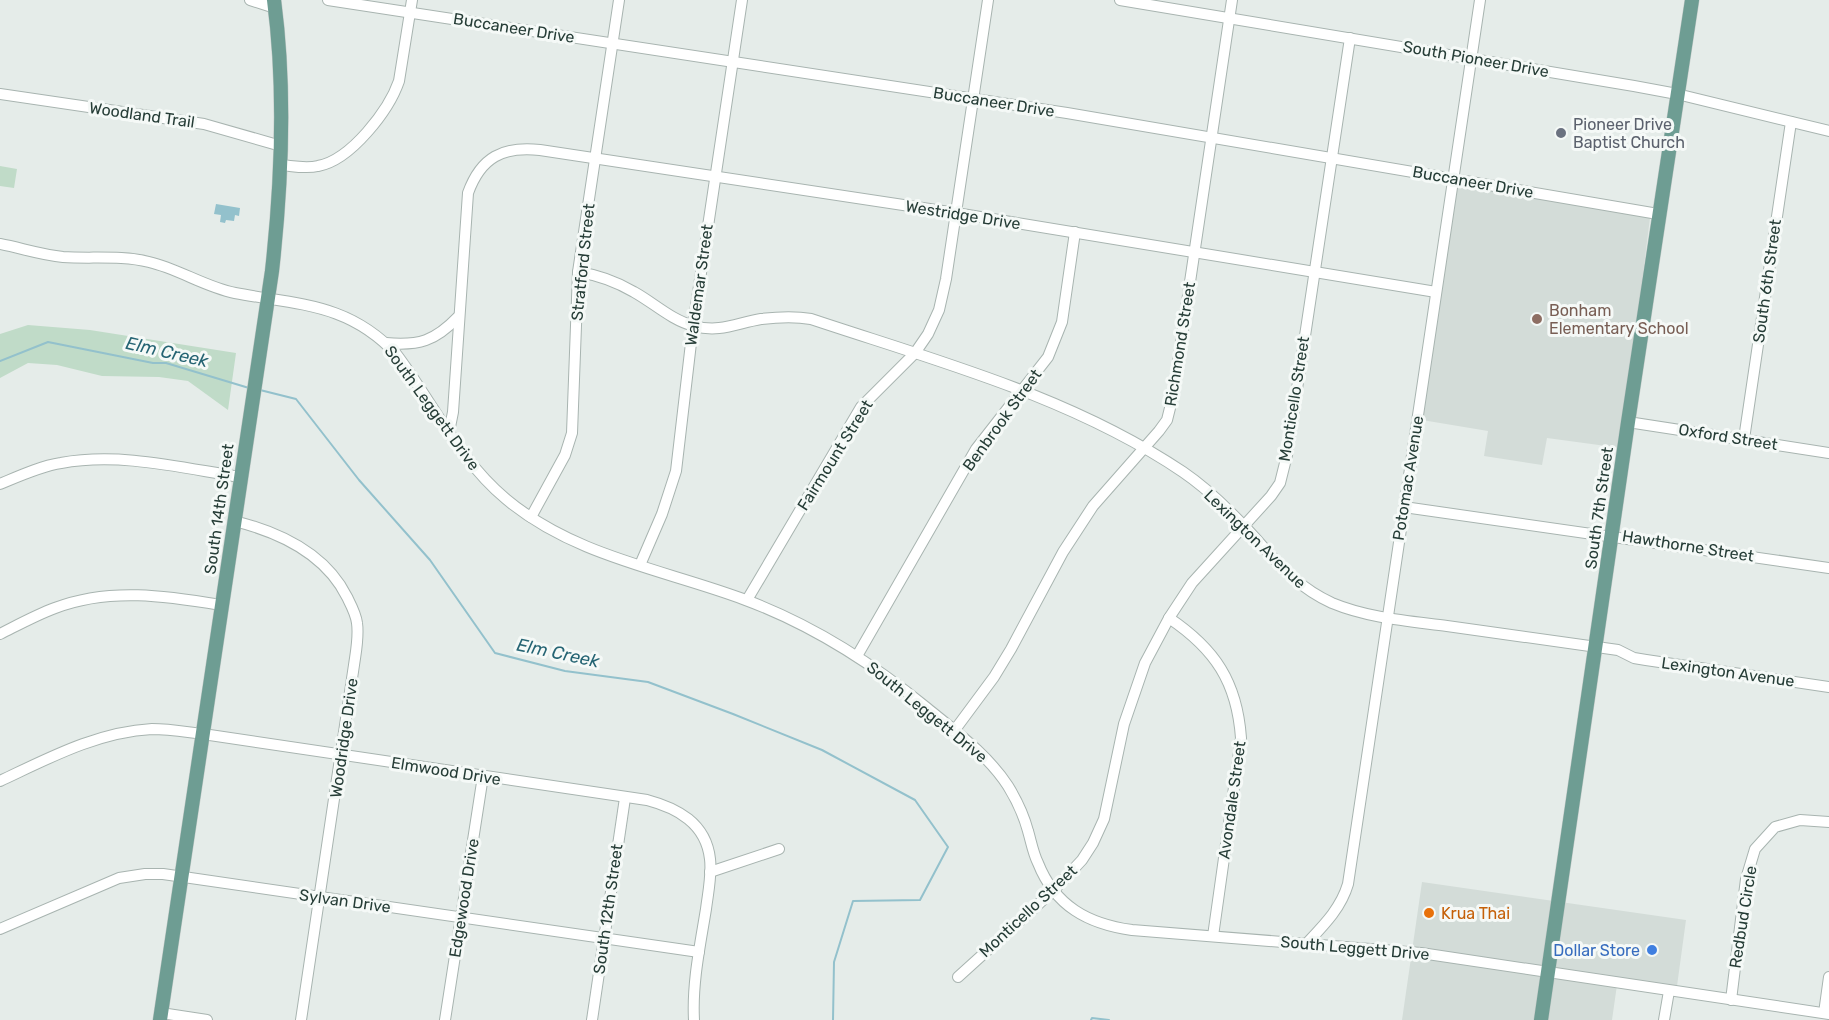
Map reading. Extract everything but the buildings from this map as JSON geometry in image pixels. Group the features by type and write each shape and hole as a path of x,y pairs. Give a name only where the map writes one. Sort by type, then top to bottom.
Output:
{"main road":[{"name":"South 7th Street","path":"1541,1020 1692,0"},
{"name":"South 14th Street","path":"161,1017 277,224 281,165 281,75 274,4"}],"street":[{"path":"250,0 274,4"},
{"name":"Buccaneer Drive","path":"328,0 973,98 1659,214"},
{"path":"281,165 319,166 332,161 351,147 381,115 399,81 412,0"},
{"name":"Stratford Street","path":"531,517 565,456 572,433 578,272 619,0"},
{"name":"Waldemar Street","path":"640,565 662,514 676,471 693,326 742,0"},
{"name":"Fairmount Street","path":"747,600 861,407 915,353 928,334 939,310 956,213 987,0"},
{"name":"South Pioneer Drive","path":"1120,0 1677,94 1829,131"},
{"name":"Richmond Street","path":"954,731 994,677 1063,552 1093,506 1167,420 1195,253 1232,0"},
{"name":"Potomac Avenue","path":"1306,943 1332,916 1344,899 1348,884 1480,0"},
{"name":"Monticello Street","path":"958,977 1054,890 1082,860 1104,819 1124,724 1145,663 1168,618 1192,583 1271,496 1280,483 1350,38"},
{"name":"Woodland Trail","path":"0,94 204,124 281,146"},
{"name":"South 6th Street","path":"1744,439 1791,122"},
{"name":"Westridge Drive","path":"458,317 468,192 474,176 490,159 513,150 526,149 956,213 1437,292"},
{"name":"Benbrook Street","path":"857,656 976,449 1048,357 1059,332 1067,294 1075,232"},
{"name":"South Leggett Drive","path":"0,244 62,256 117,258 147,262 170,268 218,289 298,302 345,317 361,325 386,343 407,369 469,461 505,498 531,517 578,544 747,600 791,620 857,656 891,679 993,766 1008,787 1028,827 1037,861 1046,881 1066,904 1091,921 1132,930 1421,953 1826,1014"},
{"name":"Lexington Avenue","path":"578,272 592,274 633,291 669,315 693,326 706,329 722,328 786,316 805,318 915,353 1022,391 1096,423 1184,472 1213,495 1286,573 1311,592 1342,607 1387,618 1596,647 1618,651 1634,658 1829,687"},
{"path":"386,343 408,344 431,339 440,335 458,317"},
{"path":"449,432 453,412 458,317"},
{"name":"Oxford Street","path":"1628,422 1829,453"},
{"path":"0,484 59,463 110,458 240,477"},
{"name":"Hawthorne Street","path":"1404,507 1612,535 1829,568"},
{"name":"Woodridge Drive","path":"234,521 256,526 296,544 311,554 337,579 357,621 358,641 301,1020"},
{"path":"0,634 57,607 128,594 170,597 221,605"},
{"name":"Avondale Street","path":"1168,618 1190,632 1205,646 1229,680 1240,717 1241,738 1213,936"},
{"name":"Elmwood Drive","path":"0,781 74,746 104,737 152,729 203,734 662,804 683,814 692,822 704,839 710,858 693,995 694,1020"},
{"name":"Edgewood Drive","path":"445,1020 483,776"},
{"name":"South 12th Street","path":"592,1020 625,798"},
{"name":"Redbud Circle","path":"1731,1000 1746,879 1755,849 1775,827 1800,820 1829,822"},
{"path":"710,872 779,849"},
{"name":"Sylvan Drive","path":"0,929 119,878 145,874 182,876 699,952"},
{"path":"1826,1014 1829,977"},
{"path":"1664,1020 1669,991"},
{"path":"689,1020 693,995"},
{"path":"1783,1020 1785,1007"},
{"path":"161,1017 207,1020"}],"shaded area":[{"name":"Bonham Elementary School","path":"1458,185 1650,218 1621,448 1547,438 1542,465 1484,456 1488,431 1422,420"},
{"path":"1422,882 1686,920 1677,986 1618,978 1612,1020 1402,1020"}],"green space":[{"path":"0,166 17,169 14,188 0,186"},
{"path":"28,325 90,330 236,353 228,410 188,381 159,377 102,376 57,365 28,363 0,378 0,334"}],"water":[{"path":"216,204 240,208 239,216 235,215 234,221 220,222 221,215 214,214"}],"waterway":[{"name":"Elm Creek","path":"0,361 48,342 153,363 166,363 249,388"},
{"name":"Elm Creek","path":"260,390 296,399 359,480 430,560 495,653 565,671 648,682 822,750 915,800 948,847 920,900 853,901 834,962 833,1020"},
{"name":"Elm Creek","path":"1091,1020 1092,1018 1109,1020"}],"place":[{"name":"Pioneer Drive Baptist Church","path":"1561,133"},
{"name":"Bonham Elementary School","path":"1537,319"},
{"name":"Krua Thai","path":"1429,913"},
{"name":"Dollar Store","path":"1652,950"}]}
